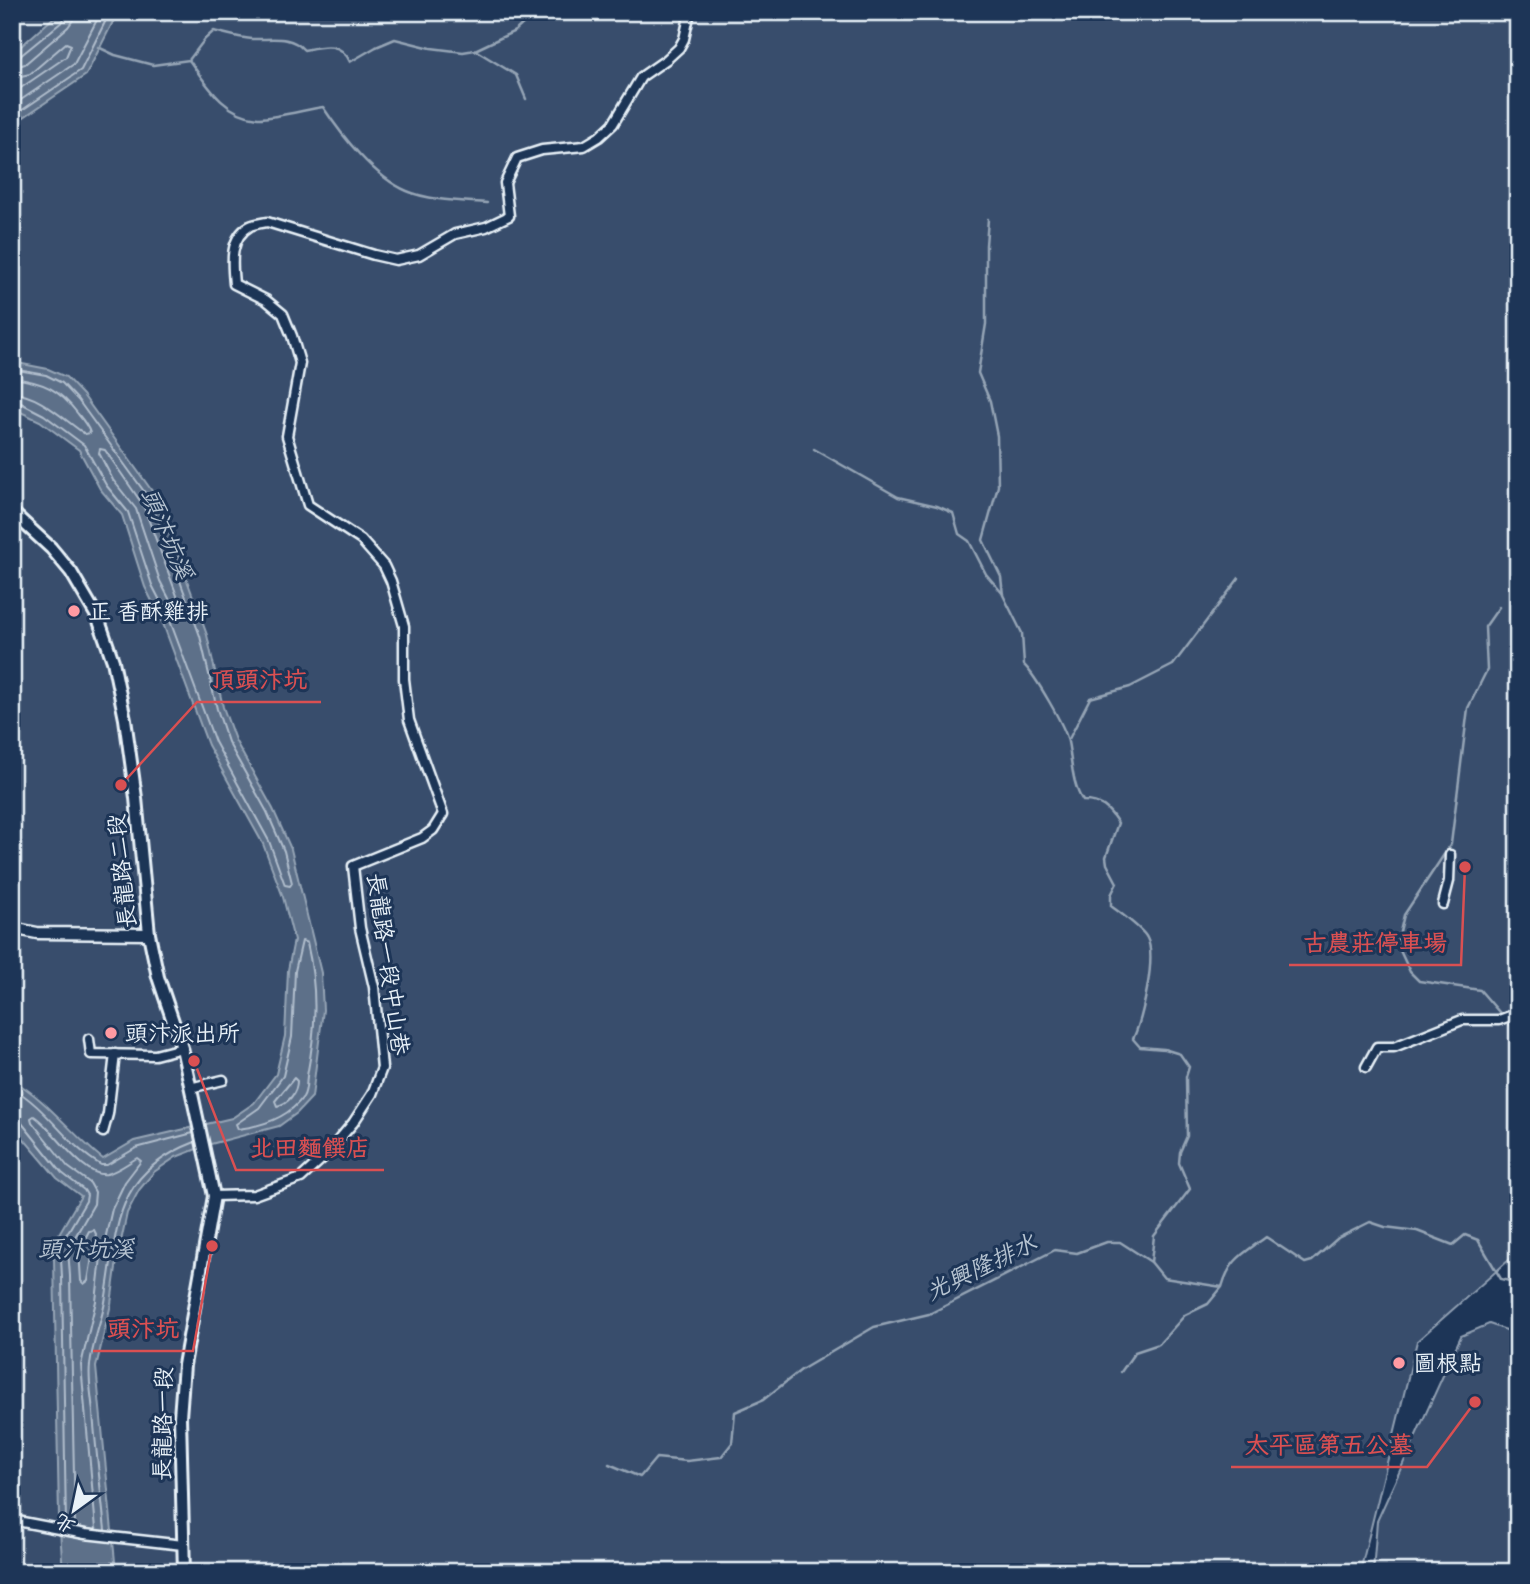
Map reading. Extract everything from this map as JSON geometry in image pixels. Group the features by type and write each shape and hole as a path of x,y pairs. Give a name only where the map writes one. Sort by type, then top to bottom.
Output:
{"main road":[{"name":"長龍路二段","path":"12,512 51,548 71,572 98,618 113,661 125,719 136,798 149,933 158,977 182,1048 214,1196"},
{"name":"長龍路一段","path":"184,1572 180,1417 184,1365 214,1196"}],"street":[{"name":"長龍路一段中山巷","path":"214,1196 254,1195 301,1178 348,1129 372,1094 382,1068 374,987 360,928 352,866 422,838 433,831 443,814 409,720 404,679 404,626 391,581 384,566 361,540 308,505 287,436 300,363 283,314 266,300 234,284 232,252 250,226 267,222 396,260 419,255 455,234 486,227 504,219 509,216 505,183 517,158 542,149 584,146 600,137 613,124 642,77 679,48 690,12"},
{"path":"1443,904 1450,881 1450,855"},
{"path":"12,928 37,933 149,933"},
{"path":"1366,1067 1377,1047 1403,1045 1462,1020 1499,1020 1518,1013"},
{"path":"89,1039 91,1054 155,1055 182,1048"},
{"path":"103,1132 108,1114 115,1054"},
{"path":"190,1088 223,1080"},
{"path":"14,1520 85,1534 183,1545"}],"shaded area":[{"path":"12,12 1518,12 1518,1252 1417,1341 1360,1572 12,1572"},
{"path":"1489,1324 1518,1334 1518,1572 1373,1572 1377,1521 1461,1336"}],"water":[{"path":"60,12 118,12 86,75 12,125 12,54"},
{"name":"頭汴坑溪","path":"12,362 48,369 66,377 83,395 157,498 207,635 223,707 235,740 273,809 291,849 321,973 323,1010 312,1097 297,1113 279,1126 207,1145 176,1157 154,1172 139,1190 127,1213 111,1304 96,1367 116,1572 63,1572 59,1517 54,1259 50,1249 81,1196 57,1178 12,1125 12,1080 37,1097 103,1159 134,1141 232,1118 254,1103 276,1074 285,1036 288,970 294,940 283,897 263,844 208,745 162,621 145,587 122,515 100,489 79,450 40,421 12,408"}],"waterway":[{"path":"98,47 115,55 153,65 189,60 214,31 247,38 286,40 304,50 336,48 342,51 350,62 395,39 431,48 463,52 475,50 515,31 536,12"},
{"path":"475,50 516,75 526,99"},
{"path":"189,60 218,97 235,111 246,116 264,118 323,107 360,155 395,185 426,197 487,203"},
{"path":"988,219 986,324 978,373 990,401 997,436 998,486 983,540 1001,577 1003,595 1022,633 1024,665 1042,690 1066,735 1079,795 1083,801 1104,806 1118,823 1106,857 1117,883 1111,895 1111,906 1141,930 1150,947 1147,988 1133,1039 1140,1047 1164,1049 1180,1054 1189,1067 1186,1077 1187,1136 1180,1152 1179,1163 1190,1189 1154,1236 1151,1262"},
{"path":"814,449 898,497 937,506 953,513 959,534 969,541 986,574 1003,594"},
{"path":"1069,739 1090,698 1130,687 1173,665 1239,578"},
{"path":"1499,607 1485,627 1487,670 1468,708 1451,844 1404,915 1397,944 1410,972 1419,981 1480,990 1518,1034"},
{"name":"光興隆排水","path":"609,1464 640,1477 656,1458 687,1461 721,1457 732,1443 735,1412 763,1400 801,1370 874,1327 929,1314 1055,1250 1077,1253 1107,1242 1120,1242 1151,1262 1164,1278 1222,1287 1233,1263 1266,1237 1305,1263 1312,1261 1338,1238 1370,1222 1417,1231 1453,1245 1465,1235 1478,1240 1501,1279 1514,1282 1518,1278"},
{"path":"1121,1372 1135,1352 1159,1344 1185,1315 1208,1304 1222,1287"},
{"path":"12,1563 25,1572"}],"place":[{"name":"正 香酥雞排","path":"74,611"},
{"name":"頂頭汴坑","path":"121,785"},
{"name":"古農莊停車場","path":"1465,867"},
{"name":"頭汴派出所","path":"111,1033"},
{"name":"北田麵饌店","path":"194,1061"},
{"name":"頭汴坑","path":"212,1246"},
{"name":"圖根點","path":"1399,1363"},
{"name":"太平區第五公墓","path":"1475,1402"}]}
